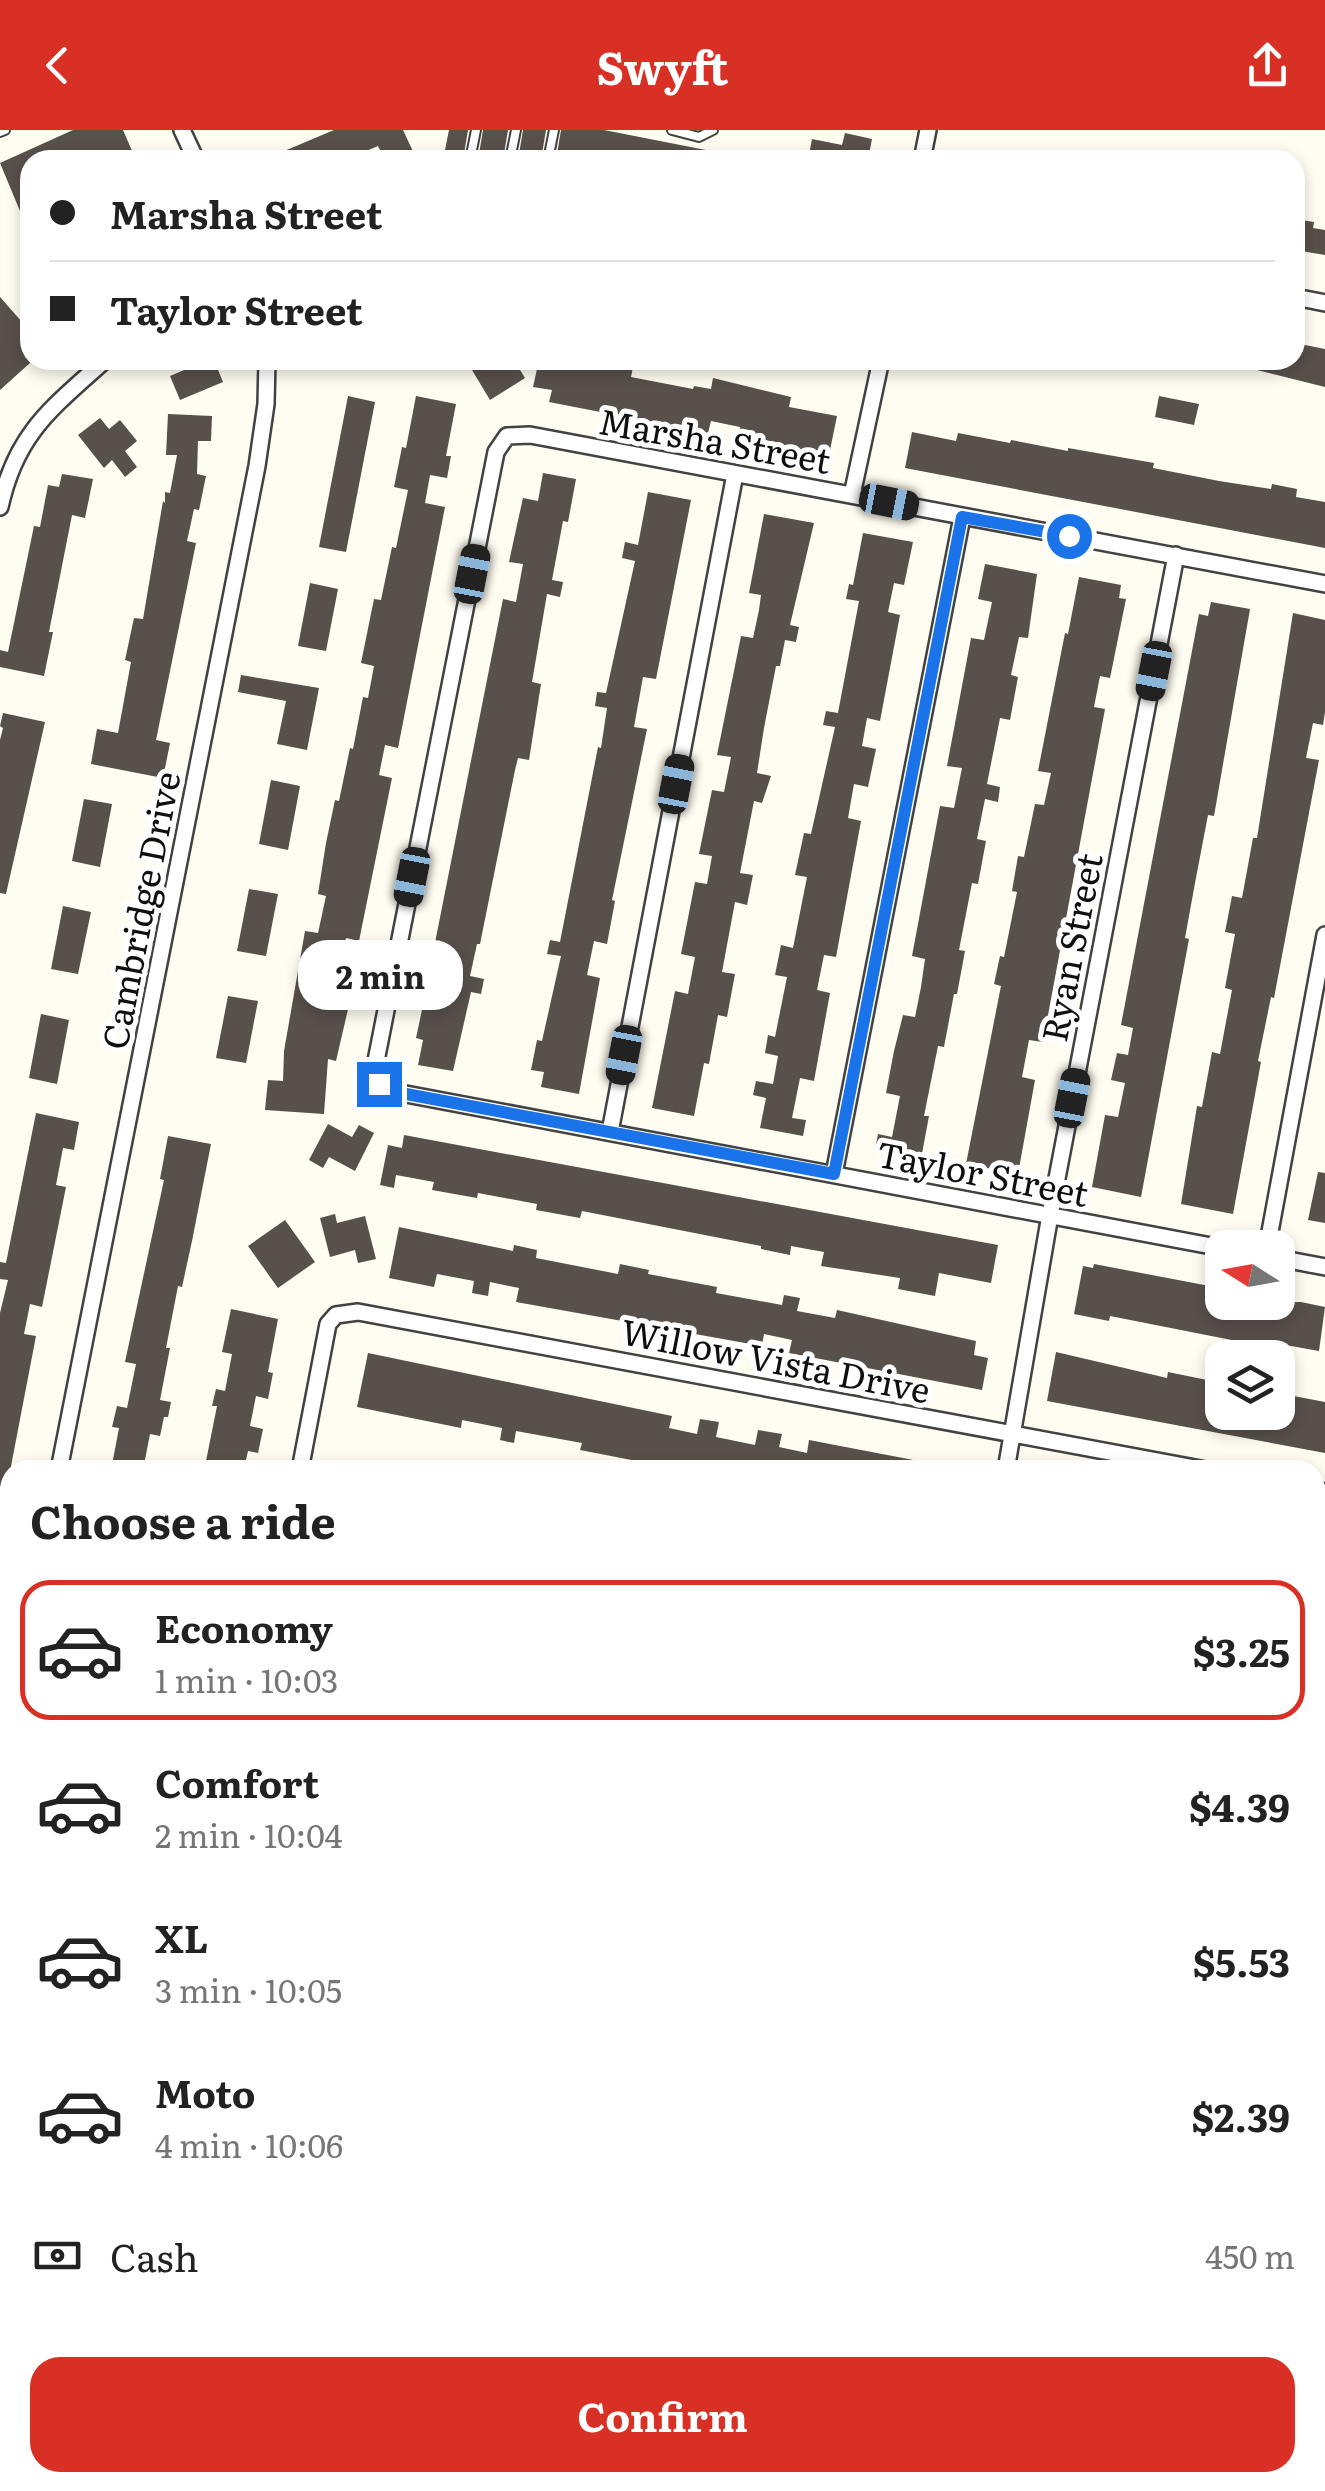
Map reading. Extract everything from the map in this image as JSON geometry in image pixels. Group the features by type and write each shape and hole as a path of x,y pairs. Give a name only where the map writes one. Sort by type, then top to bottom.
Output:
{"street":[{"path":"0,507 6,478 30,432 44,414 94,370"},
{"name":"Cambridge Drive","path":"61,1460 257,466 267,370"},
{"path":"852,495 879,370"},
{"name":"Marsha Street","path":"379,1084 375,1066 467,598 496,452 507,436 530,435 1325,584"},
{"path":"610,1132 735,474"},
{"path":"834,1174 962,517"},
{"name":"Ryan Street","path":"1008,1460 1050,1215 1176,555"},
{"path":"1269,1230 1325,935"},
{"name":"Taylor Street","path":"379,1084 390,1091 1205,1245"},
{"path":"1295,1261 1325,1267"},
{"name":"Willow Vista Drive","path":"302,1460 326,1334 336,1315 358,1312 1152,1460"}],"lane":[{"path":"672,130 699,136 713,130"}],"building":[{"path":"73,130 123,130 132,150 29,150"},
{"path":"334,130 403,130 412,150 380,150 378,146 369,150 287,150"},
{"path":"449,130 468,130 465,150 445,150"},
{"path":"483,130 508,130 505,150 480,150"},
{"path":"523,130 546,130 543,150 520,150"},
{"path":"561,130 604,130 706,150 574,150 558,150"},
{"path":"845,133 872,139 870,150 810,150 812,139 842,145"},
{"path":"20,154 20,211 0,163"},
{"path":"1305,221 1314,222 1313,228 1325,230 1325,255 1305,252"},
{"path":"0,297 20,320 22,370 0,390"},
{"path":"1305,345 1325,349 1325,387 1257,370 1305,370"},
{"path":"184,370 218,370 223,382 180,400 170,376"},
{"path":"472,370 520,370 525,378 490,400"},
{"path":"537,370 632,370 631,377 693,389 711,389 713,378 791,397 789,407 837,416 829,455 738,437 740,427 711,421 708,433 549,402 552,390 533,387"},
{"path":"348,396 375,402 346,552 319,547"},
{"path":"416,396 456,404 446,456 451,456 447,478 430,475 425,503 445,507 398,748 385,745 379,775 392,778 359,941 346,938 340,967 356,970 349,1005 336,1061 328,1059 324,1114 265,1110 268,1080 283,1081 284,1051 305,931 318,933 326,896 318,894 335,800 339,801 363,697 368,698 374,666 361,663 374,599 381,600 408,490 394,487"},
{"path":"1159,396 1199,404 1194,425 1155,417"},
{"path":"168,414 212,416 211,441 198,441 197,474 206,476 187,541 196,543 156,740 170,743 163,778 91,764 97,729 118,733 131,662 125,660 134,618 143,619 163,501 165,492 170,493 177,455 166,455"},
{"path":"100,418 109,429 120,420 137,441 125,451 137,467 125,477 112,460 104,468 78,435"},
{"path":"912,432 956,441 958,433 1068,448 1154,463 1153,468 1219,481 1297,489 1296,497 1325,502 1325,548 905,468"},
{"path":"543,473 576,479 552,580 563,582 560,597 547,594 532,682 541,684 529,760 518,758 470,976 484,979 481,994 471,992 453,1071 418,1065 423,1040 416,1038 426,991 436,993 443,960 432,958 503,599 516,602 523,564 509,562 523,498 538,501"},
{"path":"62,474 93,479 85,518 72,515 44,676 0,667 0,650 8,652 34,526 40,527 48,485 59,487"},
{"path":"648,492 691,500 656,679 643,677 634,727 647,729 612,900 615,901 607,944 594,941 587,975 600,978 579,1094 541,1087 544,1072 531,1070 537,1040 542,1041 561,956 547,954 550,940 560,942 598,747 601,748 607,708 595,706 597,692 606,693 635,561 622,558 625,542 638,545"},
{"path":"764,514 814,523 790,625 799,627 796,642 785,640 764,728 757,773 771,776 762,803 754,801 740,873 753,875 747,905 735,902 722,972 735,974 727,1017 718,1015 694,1116 652,1108 675,991 688,994 695,957 681,954 695,882 707,884 712,856 699,854 712,790 724,792 731,757 717,755 741,636 753,638 759,610 761,595 749,593"},
{"path":"863,533 913,542 904,585 894,583 888,612 900,615 880,721 867,718 862,746 876,749 868,787 854,784 848,818 861,821 836,957 824,955 817,990 830,993 814,1081 800,1078 792,1118 806,1120 803,1136 760,1128 766,1098 753,1095 756,1081 773,1084 778,1056 765,1053 768,1035 775,1037 787,977 775,975 781,945 793,948 807,877 795,875 804,833 811,834 835,727 823,725 826,711 838,713 859,601 846,599 849,584 853,585"},
{"path":"985,564 1037,574 1028,638 1019,637 1011,675 1018,677 1010,720 1000,718 987,784 1000,787 998,802 985,799 977,839 986,841 978,884 972,883 959,950 965,951 957,994 944,1047 938,1046 924,1116 929,1116 921,1159 875,1150 878,1134 892,1137 900,1096 886,1093 894,1051 903,1015 915,1017 921,987 925,959 912,956 940,806 954,808 962,768 947,766 971,638 984,640 992,602 978,599"},
{"path":"1079,577 1121,585 1119,598 1126,599 1110,678 1100,676 1094,707 1105,709 1043,1042 1029,1040 1022,1077 1035,1080 1018,1174 966,1164 1001,986 994,984 1000,956 1004,957 1017,892 1012,891 1018,856 1024,857 1035,804 1044,805 1051,773 1038,771"},
{"path":"310,583 338,589 326,651 298,646"},
{"path":"1211,602 1250,609 1214,816 1208,815 1195,883 1185,938 1189,939 1141,1197 1092,1187 1105,1115 1118,1117 1125,1083 1111,1080 1117,1053 1128,1055 1133,1028 1121,1025 1199,614 1208,616"},
{"path":"1293,613 1325,620 1325,712 1323,725 1313,723 1306,758 1319,760 1274,998 1271,997 1258,1061 1261,1062 1233,1214 1181,1204 1197,1106 1202,1107 1212,1052 1220,1054 1232,990 1225,988 1235,934 1225,932 1232,896 1242,898 1253,838 1257,838"},
{"path":"241,675 319,688 307,750 277,744 286,701 238,692"},
{"path":"3,713 45,722 6,894 0,893"},
{"path":"271,780 300,786 288,850 259,844"},
{"path":"84,799 112,804 100,867 72,861"},
{"path":"249,889 278,894 266,956 237,951"},
{"path":"63,906 91,912 78,974 51,969"},
{"path":"228,996 258,1001 246,1063 216,1058"},
{"path":"41,1014 69,1020 57,1084 29,1078"},
{"path":"36,1113 79,1122 74,1150 63,1148 56,1185 66,1187 42,1307 30,1304 24,1334 36,1336 12,1460 0,1460 0,1313 8,1280 0,1279 0,1262 6,1263"},
{"path":"328,1124 352,1137 359,1125 374,1133 355,1171 329,1157 323,1168 309,1160"},
{"path":"404,1135 998,1245 991,1283 939,1273 935,1296 898,1289 900,1278 821,1266 824,1252 791,1246 790,1255 582,1211 580,1218 536,1210 537,1204 478,1193 477,1198 432,1190 434,1182 396,1175 394,1188 380,1185 388,1145 402,1148"},
{"path":"168,1136 211,1144 166,1348 170,1348 160,1400 171,1402 168,1417 164,1417 160,1436 150,1434 145,1460 113,1460 119,1428 112,1427 117,1406 127,1408 136,1364 125,1362 164,1180 160,1179"},
{"path":"1318,1172 1325,1173 1325,1223 1308,1220"},
{"path":"335,1214 337,1223 365,1216 376,1259 358,1263 355,1250 330,1257 320,1218"},
{"path":"285,1220 315,1262 278,1288 248,1246"},
{"path":"399,1227 513,1251 514,1245 537,1250 536,1258 618,1274 620,1264 649,1270 648,1274 717,1287 716,1293 782,1305 784,1295 800,1298 797,1311 835,1318 837,1310 976,1341 974,1355 988,1358 982,1390 789,1353 792,1340 764,1334 762,1346 516,1302 519,1288 490,1282 488,1296 472,1293 474,1281 437,1274 434,1287 389,1278"},
{"path":"1094,1264 1205,1285 1205,1320 1295,1320 1295,1302 1325,1307 1319,1351 1295,1347 1295,1340 1232,1340 1110,1316 1109,1321 1074,1314 1083,1266 1093,1268"},
{"path":"231,1309 278,1319 268,1372 273,1373 268,1399 256,1396 250,1426 263,1429 258,1453 248,1451 246,1460 206,1460 217,1406 212,1406 216,1389 225,1391 232,1354 222,1352"},
{"path":"1056,1352 1167,1378 1168,1372 1205,1380 1205,1430 1295,1430 1295,1396 1325,1402 1325,1453 1047,1401"},
{"path":"368,1353 672,1416 669,1428 697,1434 700,1419 719,1422 716,1437 755,1445 758,1430 782,1434 779,1447 807,1453 809,1440 913,1460 632,1460 580,1450 582,1443 516,1431 514,1443 500,1440 502,1428 462,1420 461,1428 357,1407"}],"route":[{"path":"379,1084 390,1091 834,1174 962,517 1069,536"}]}
